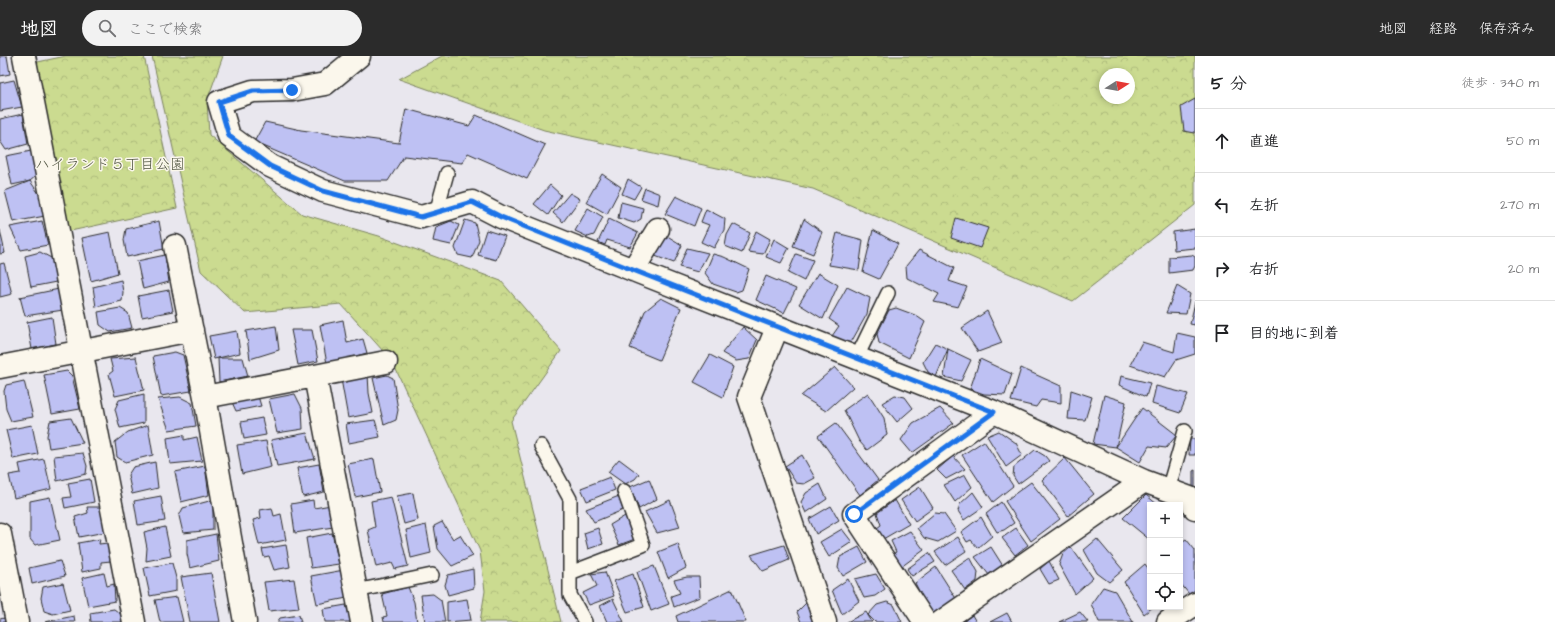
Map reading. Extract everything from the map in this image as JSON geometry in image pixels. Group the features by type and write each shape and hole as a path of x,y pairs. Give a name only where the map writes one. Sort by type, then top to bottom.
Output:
{"street":[{"path":"24,56 134,622"},
{"path":"359,56 325,84 292,90 253,91 219,102 229,136 270,166 323,191 421,217 472,202 501,217 777,328 994,412 1144,481 1190,498 1195,508"},
{"path":"633,270 658,229"},
{"path":"175,246 205,397 245,622"},
{"path":"777,328 749,397 825,622"},
{"path":"0,367 192,330"},
{"path":"205,397 386,362"},
{"path":"316,376 362,622"},
{"path":"925,622 854,514 994,412"},
{"path":"941,622 1144,481"},
{"path":"0,534 17,622"},
{"path":"1168,622 1195,604"}],"lane":[{"path":"436,212 447,173"},
{"path":"856,359 888,293"},
{"path":"1168,490 1185,431"},
{"path":"541,446 570,500 570,595 585,622"},
{"path":"570,573 643,544 624,491"},
{"path":"356,591 432,575"}],"green space":[{"name":"ハイランド５丁目公園","path":"66,56 144,56 177,208 66,232 33,63"},
{"path":"152,56 223,56 207,101 209,135 302,214 379,236 501,281 561,351 511,421 561,622 480,622 485,591 480,551 392,361 341,304 245,313 201,271"},
{"path":"442,56 1195,56 1195,205 1073,301 813,189 544,130 399,79"}],"building":[{"path":"0,56 7,56 10,74 0,76"},
{"path":"14,80 22,107 0,111 0,83"},
{"path":"1195,99 1195,133 1184,131 1181,107"},
{"path":"406,109 469,126 476,115 545,145 527,179 468,153 462,163 404,156 388,181 345,181 254,142 265,122 301,130 399,143"},
{"path":"23,114 28,144 6,150 0,141 0,119"},
{"path":"31,151 36,176 30,181 12,185 6,156"},
{"path":"602,174 621,187 607,214 586,202"},
{"path":"628,179 641,187 634,199 622,194"},
{"path":"30,181 42,198 45,216 13,222 5,191"},
{"path":"550,185 561,195 548,215 534,204"},
{"path":"645,188 660,194 658,205 641,199"},
{"path":"570,193 580,199 563,222 553,213"},
{"path":"676,196 701,208 694,226 665,214"},
{"path":"621,202 643,208 641,219 634,223 618,218"},
{"path":"588,208 603,217 594,235 588,237 575,231"},
{"path":"706,209 725,219 724,230 714,248 701,242 709,225 701,222"},
{"path":"956,218 988,228 980,248 951,238"},
{"path":"609,219 638,233 630,247 607,240 605,245 598,242"},
{"path":"804,219 822,232 813,254 793,246"},
{"path":"465,220 475,223 479,240 472,258 458,255 455,248"},
{"path":"42,221 48,245 21,250 10,227"},
{"path":"159,221 164,249 127,257 124,240 126,229"},
{"path":"451,221 459,225 451,245 433,241 436,227"},
{"path":"733,224 750,233 742,253 725,246 727,235"},
{"path":"1195,229 1195,248 1174,250 1173,232"},
{"path":"0,230 5,253 0,254"},
{"path":"486,230 505,236 496,260 478,255"},
{"path":"873,230 898,244 879,279 863,272"},
{"path":"756,231 770,239 763,254 748,252"},
{"path":"110,232 118,273 91,281 82,238"},
{"path":"837,233 863,240 859,270 829,265"},
{"path":"669,237 682,245 674,263 655,256 661,242"},
{"path":"774,239 789,248 781,263 766,257"},
{"path":"687,248 708,253 698,272 679,267"},
{"path":"919,250 954,268 949,281 967,287 958,307 934,302 939,294 907,278 906,266"},
{"path":"40,252 53,259 56,282 31,287 25,256"},
{"path":"713,254 724,257 749,269 742,290 736,292 713,284 705,273"},
{"path":"796,254 813,260 804,281 788,273"},
{"path":"165,255 169,282 143,289 137,261"},
{"path":"1192,255 1195,257 1195,266 1193,270 1169,273 1169,257"},
{"path":"4,263 12,294 0,297 0,264"},
{"path":"818,273 838,285 823,319 799,304"},
{"path":"766,276 796,289 784,313 756,300"},
{"path":"121,280 123,292 122,301 96,307 93,287"},
{"path":"1177,286 1190,294 1186,314 1166,313"},
{"path":"847,287 870,298 867,314 849,346 832,336 839,326 829,319"},
{"path":"59,289 63,310 25,316 20,297"},
{"path":"169,290 173,311 142,317 138,296"},
{"path":"661,298 681,308 659,360 630,348 645,311"},
{"path":"1195,302 1195,325 1190,324"},
{"path":"120,308 128,313 132,328 110,332 100,325 98,312"},
{"path":"896,308 915,315 925,322 909,358 879,343 877,334 889,310"},
{"path":"987,311 1002,343 978,352 962,328"},
{"path":"52,317 56,344 32,349 27,322"},
{"path":"343,320 347,343 363,339 367,353 327,364 320,325"},
{"path":"276,326 279,350 250,359 246,331"},
{"path":"743,327 757,340 749,359 736,361 722,353"},
{"path":"291,330 312,330 318,361 298,365"},
{"path":"237,331 240,353 214,359 209,336"},
{"path":"1177,333 1195,337 1195,354 1176,360 1165,377 1130,365 1142,342 1174,352"},
{"path":"935,343 948,349 936,377 928,372 923,362"},
{"path":"948,349 971,360 961,381 944,377"},
{"path":"175,352 183,355 191,391 161,396 153,356"},
{"path":"710,355 733,367 723,397 694,382"},
{"path":"136,357 144,390 115,396 109,374 113,371 110,359"},
{"path":"218,358 243,358 248,376 219,382"},
{"path":"980,359 1012,374 1005,395 984,394 970,389"},
{"path":"835,367 853,387 826,411 801,396"},
{"path":"1021,368 1061,386 1061,403 1041,400 1036,407 1011,401"},
{"path":"67,371 72,376 80,409 52,414 44,375"},
{"path":"368,374 369,393 373,413 348,418 341,379"},
{"path":"387,375 393,378 398,410 396,420 384,425 373,378"},
{"path":"1121,376 1150,383 1146,397 1119,385"},
{"path":"24,381 33,417 11,421 6,409 4,391 6,385"},
{"path":"1156,386 1188,394 1180,413 1152,404"},
{"path":"1071,390 1092,397 1085,420 1068,419"},
{"path":"257,393 261,406 236,411 231,400"},
{"path":"868,393 884,418 887,435 867,450 859,441 844,410"},
{"path":"144,394 144,423 120,428 115,409 119,400"},
{"path":"295,394 302,408 303,429 277,433 269,399"},
{"path":"895,395 905,397 913,408 897,422 882,403"},
{"path":"1104,395 1126,402 1116,447 1093,444"},
{"path":"180,397 192,403 196,426 169,430 158,399"},
{"path":"940,408 954,423 912,453 901,440 913,423"},
{"path":"1142,408 1177,435 1166,448 1149,446 1140,462 1116,447"},
{"path":"71,418 83,443 49,448 47,436 50,421"},
{"path":"262,418 266,435 244,439 241,422"},
{"path":"375,420 380,437 349,443 346,424"},
{"path":"836,423 878,480 860,495 818,436"},
{"path":"32,425 38,454 13,459 6,430"},
{"path":"148,425 153,455 125,462 117,457 115,442 128,432"},
{"path":"999,431 1016,443 1022,455 1006,467 987,436"},
{"path":"307,433 315,459 277,466 271,440"},
{"path":"184,435 184,440 197,437 202,461 170,464 167,438"},
{"path":"1190,439 1195,439 1195,455 1189,455"},
{"path":"266,441 271,467 242,474 237,445"},
{"path":"984,441 1013,486 993,502 962,455"},
{"path":"1035,450 1045,456 1049,461 1018,484 1013,476 1014,467"},
{"path":"83,453 87,466 86,474 57,481 54,456"},
{"path":"802,455 815,478 804,484 796,483 785,466"},
{"path":"953,456 965,469 946,479 937,470"},
{"path":"1065,458 1094,494 1068,516 1042,480"},
{"path":"44,459 51,489 14,498 9,475 21,473 19,464"},
{"path":"374,459 380,492 355,497 348,464"},
{"path":"619,459 639,474 635,479 625,484 608,472"},
{"path":"155,462 158,488 132,494 128,475 133,467"},
{"path":"319,464 324,492 303,497 297,468"},
{"path":"205,466 209,495 181,502 175,472"},
{"path":"1195,470 1195,488 1193,488 1193,471"},
{"path":"965,475 972,487 955,502 944,485"},
{"path":"610,477 615,490 587,501 581,488"},
{"path":"90,479 94,502 65,508 63,498 71,497 68,483"},
{"path":"649,479 657,499 639,509 630,487"},
{"path":"1031,482 1060,519 1031,541 1005,501"},
{"path":"820,484 827,499 806,513 801,502 806,493"},
{"path":"920,487 933,508 915,521 901,500"},
{"path":"973,492 983,507 964,520 958,511 960,504"},
{"path":"413,493 418,520 404,524 397,496"},
{"path":"1146,495 1154,502 1147,502 1147,538 1123,518"},
{"path":"161,496 165,521 138,525 134,501"},
{"path":"619,496 623,510 594,522 586,509"},
{"path":"50,497 60,540 35,545 30,539 30,501"},
{"path":"391,497 408,566 395,569 392,563 376,567 368,530 375,527 371,501"},
{"path":"213,500 213,530 183,533 179,516 183,508"},
{"path":"313,500 314,508 331,505 333,527 295,533 291,504"},
{"path":"670,500 680,527 657,533 645,512"},
{"path":"895,500 909,524 883,539 877,528 881,525 877,513"},
{"path":"1001,502 1014,523 1004,530 997,532 986,514"},
{"path":"831,506 839,520 816,534 809,519"},
{"path":"87,507 100,507 105,532 79,537 75,517 88,513"},
{"path":"272,508 274,516 281,514 286,540 259,545 253,520 261,518 260,510"},
{"path":"935,513 944,514 956,531 938,542 924,538 917,528"},
{"path":"625,516 635,539 619,545 610,525"},
{"path":"981,517 992,536 978,548 971,540 967,542 961,532"},
{"path":"442,522 453,539 460,535 473,556 452,566 438,549 434,526"},
{"path":"426,525 431,553 411,558 406,530"},
{"path":"165,527 171,556 146,561 147,548 144,532"},
{"path":"598,528 603,544 588,549 584,533"},
{"path":"1016,528 1028,545 1015,555 1002,538"},
{"path":"842,529 852,542 829,557 820,542"},
{"path":"910,531 924,550 901,567 891,555 896,552 891,541"},
{"path":"332,533 339,564 311,568 306,538"},
{"path":"216,534 219,561 190,568 187,554 187,540"},
{"path":"958,537 966,551 945,565 935,552"},
{"path":"100,539 99,544 108,543 111,561 101,562 101,568 82,572 78,543"},
{"path":"1097,539 1123,570 1109,582 1097,573 1084,550"},
{"path":"1186,539 1195,550 1195,590 1189,594 1183,587 1183,541"},
{"path":"678,544 686,568 668,578 658,552"},
{"path":"286,545 290,567 274,570 269,556 264,557 262,549"},
{"path":"784,545 789,560 763,571 751,555"},
{"path":"859,547 867,562 843,576 838,568 840,557"},
{"path":"991,547 1003,566 989,575 975,557"},
{"path":"1071,547 1093,578 1075,594 1059,565 1063,554"},
{"path":"929,553 935,562 912,576 907,569"},
{"path":"970,557 978,572 977,581 965,590 951,570"},
{"path":"60,561 65,576 32,584 29,568"},
{"path":"1049,561 1059,580 1049,584 1040,569"},
{"path":"172,563 176,578 176,591 150,596 144,568"},
{"path":"1145,564 1147,567 1147,610 1149,610 1144,614 1124,582"},
{"path":"654,566 669,604 651,611 637,572"},
{"path":"936,567 957,600 934,615 927,607 915,583"},
{"path":"473,569 474,588 448,595 445,585 448,575"},
{"path":"344,570 347,598 317,604 311,576"},
{"path":"605,572 614,596 589,605 583,593 597,586 591,574"},
{"path":"104,573 107,586 114,584 115,601 88,606 82,578"},
{"path":"211,573 220,622 190,622 181,577"},
{"path":"633,574 644,607 627,612 614,581"},
{"path":"876,574 885,589 875,596 864,598 855,579"},
{"path":"687,577 699,577 700,597 674,607 671,596 680,593 674,580"},
{"path":"294,579 299,608 269,611 264,582"},
{"path":"848,579 859,601 842,614 832,590"},
{"path":"63,583 70,610 53,614 44,611 41,598 43,587"},
{"path":"408,587 414,602 417,622 384,622 383,617 387,616 382,594"},
{"path":"1103,587 1115,591 1133,622 1099,622 1091,604"},
{"path":"732,589 746,622 678,622 676,616"},
{"path":"433,594 441,600 445,622 425,622 421,595"},
{"path":"177,597 183,622 160,622 155,600"},
{"path":"467,599 471,620 447,622 447,602"},
{"path":"613,599 624,622 607,622 600,606"},
{"path":"887,602 894,605 902,622 875,622 868,615 877,605"},
{"path":"806,603 814,622 801,622 797,612"},
{"path":"346,605 351,622 325,622 323,609"},
{"path":"114,609 122,615 123,622 91,622 90,613"},
{"path":"866,612 872,622 847,622"},
{"path":"1080,612 1088,622 1059,622"},
{"path":"1007,613 1012,622 990,622"},
{"path":"299,615 301,622 277,622 280,618"},
{"path":"972,615 976,622 963,622"},
{"path":"74,616 75,622 45,622"},
{"path":"4,618 5,622 0,622 0,619"}],"route":[{"path":"292,90 253,91 219,102 229,136 270,166 323,191 421,217 472,202 501,217 777,328 994,412 854,514"}]}
